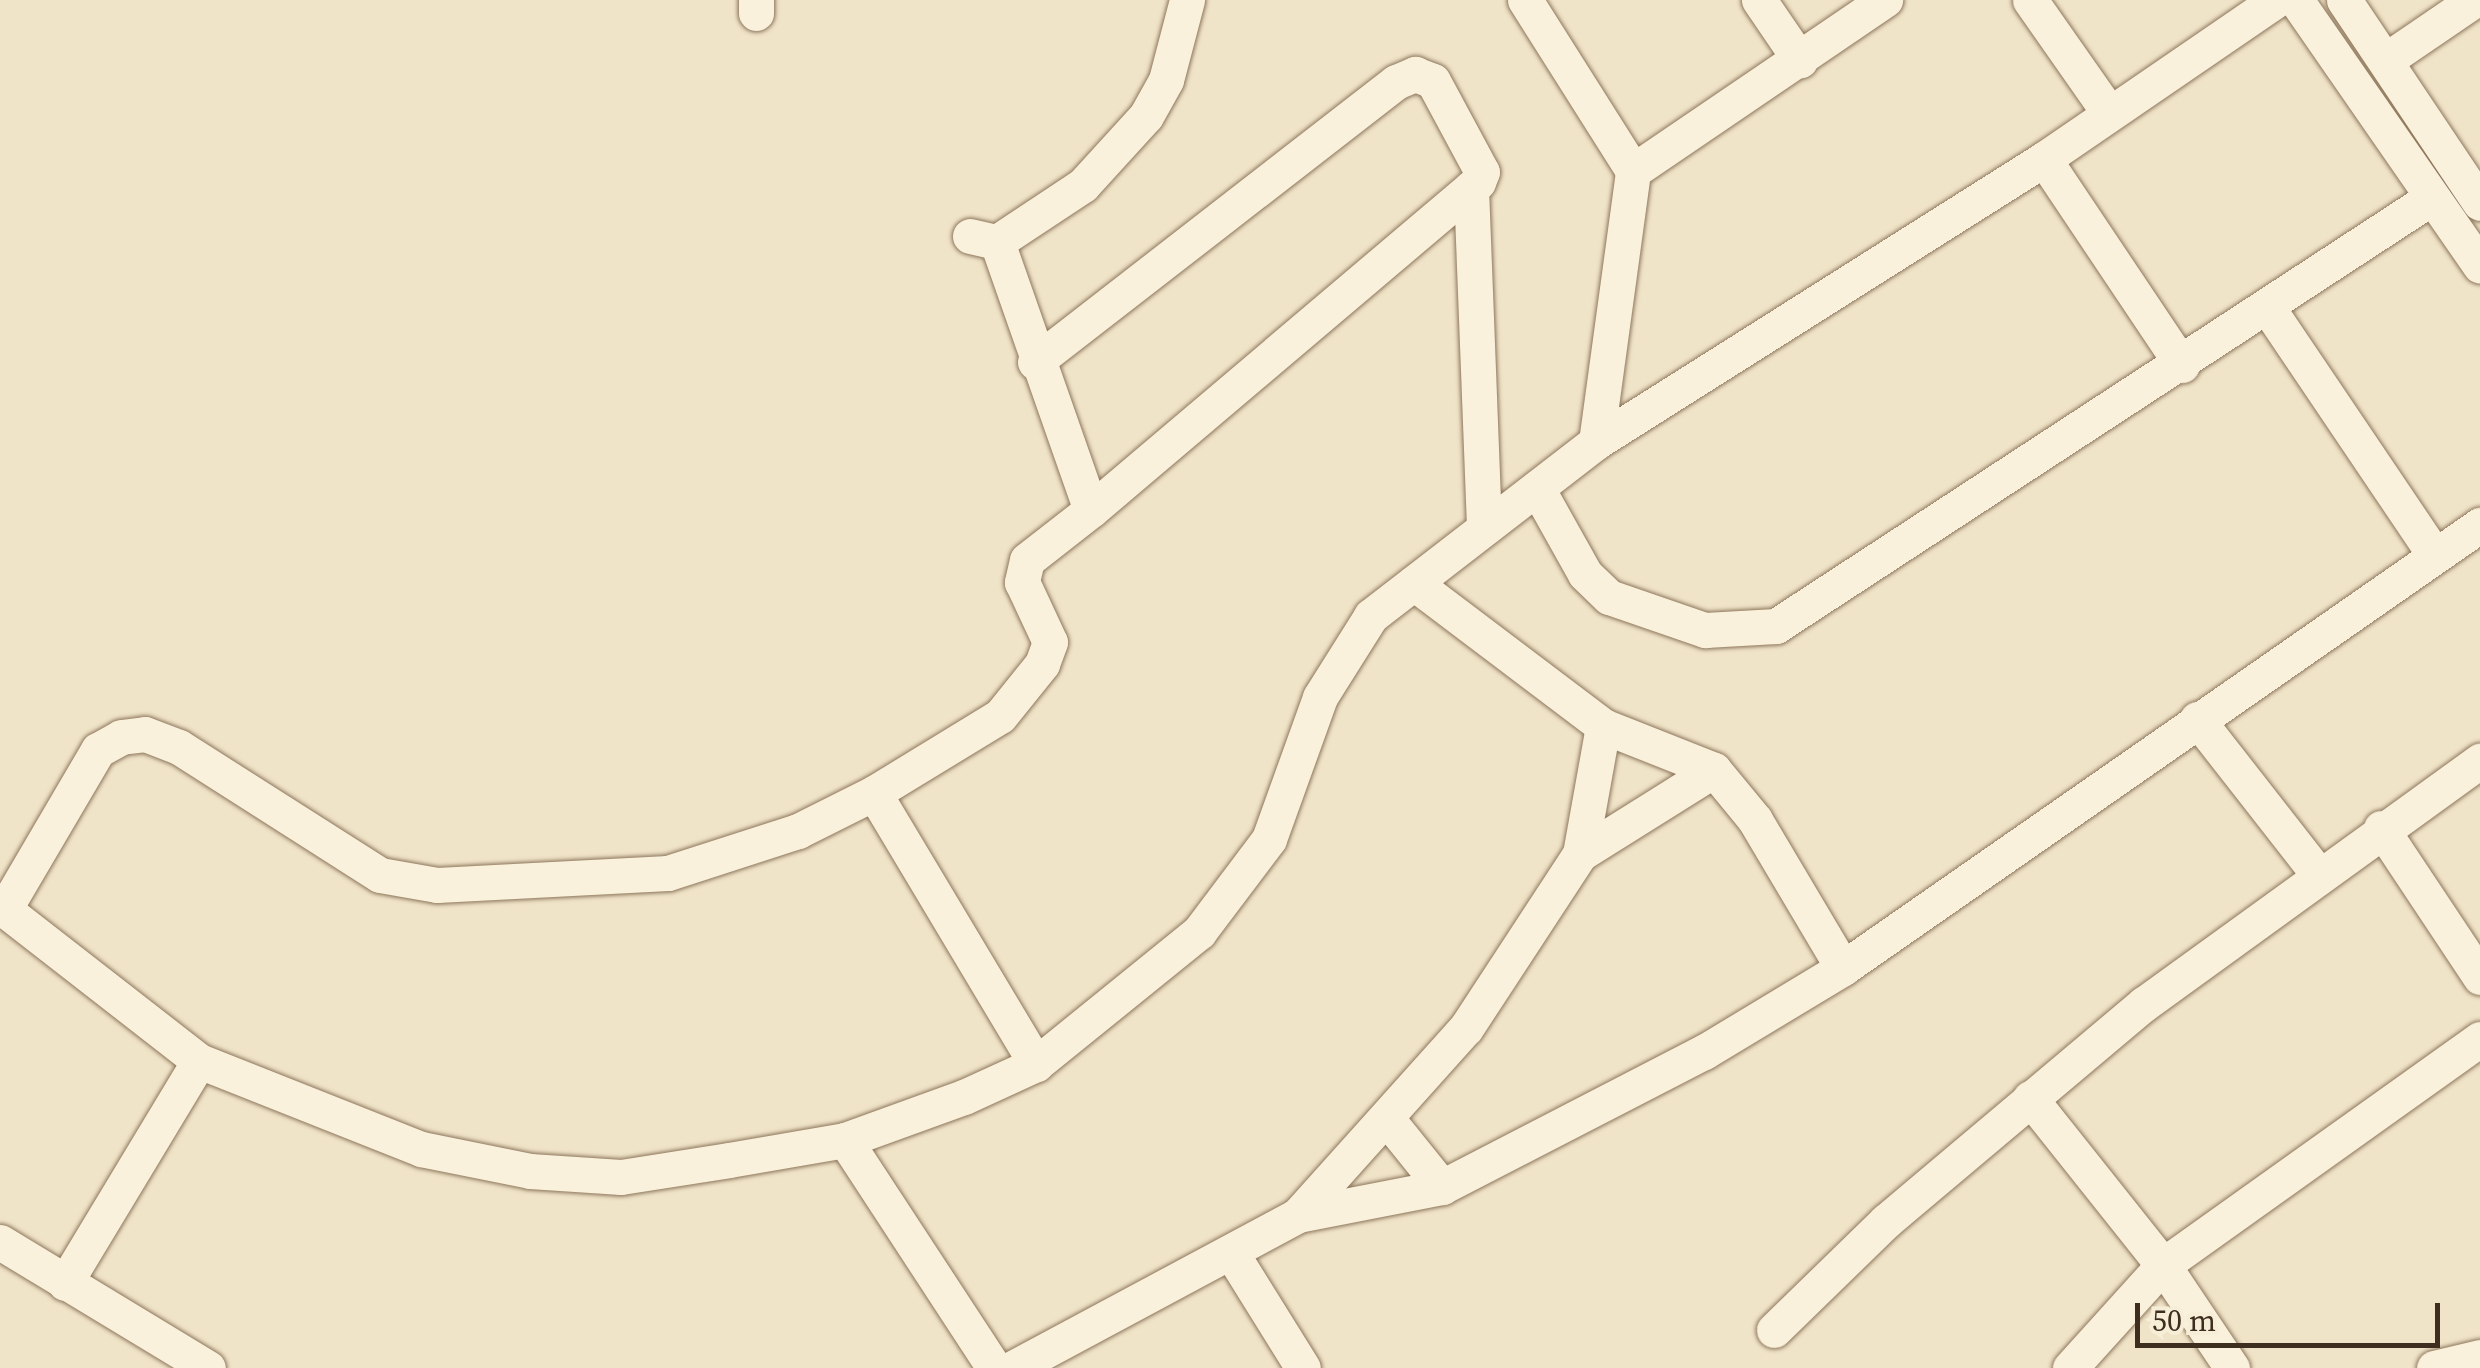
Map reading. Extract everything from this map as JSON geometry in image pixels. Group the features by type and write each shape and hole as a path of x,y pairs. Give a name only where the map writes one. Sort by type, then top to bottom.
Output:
{"street":[{"path":"1091,510 984,239 1083,185 1146,116 1166,80 1187,0"},
{"path":"1525,0 1633,172 1596,442"},
{"path":"1759,0 1800,60"},
{"path":"1633,172 1886,0"},
{"path":"2030,0 2108,114"},
{"path":"1035,362 1406,78 1433,81 1482,172 1471,188 1027,560 1022,582 1050,642 1042,664 1000,716 874,793 769,842 668,873 437,885 380,875 179,747 145,734 98,750 2,908 199,1061 422,1149 530,1171 621,1177 845,1140 1036,1064 1199,932 1242,880 1292,793 1320,697 1344,653 1372,616 1596,442 2044,159 2276,0"},
{"path":"2296,0 2431,198 2476,251"},
{"path":"2344,0 2480,202"},
{"path":"2386,60 2474,0"},
{"path":"2044,159 2182,365"},
{"path":"1471,188 1484,528"},
{"path":"1537,488 1585,574 1609,597 1704,630 1776,626 2182,365 2431,198"},
{"path":"2268,308 2434,554"},
{"path":"1298,1215 1442,1188 1704,1052 1843,968 2480,524"},
{"path":"1414,583 1603,726 1714,770 1745,804 1843,968"},
{"path":"2197,719 2318,874"},
{"path":"1013,1368 1232,1254 1298,1215 1388,1120 1466,1028 1580,854 1603,726"},
{"path":"1774,1330 2030,1098 2318,874 2480,761"},
{"path":"1580,854 1714,770"},
{"path":"874,793 1036,1064"},
{"path":"2381,828 2480,978"},
{"path":"2070,1368 2164,1265 2480,1040"},
{"path":"65,1283 199,1061"},
{"path":"2030,1098 2164,1265 2232,1368"},
{"path":"1388,1120 1442,1188"},
{"path":"845,1140 994,1368"},
{"path":"0,1242 208,1368"},
{"path":"1232,1254 1303,1368"},
{"path":"2434,1368 2480,1357"}]}
